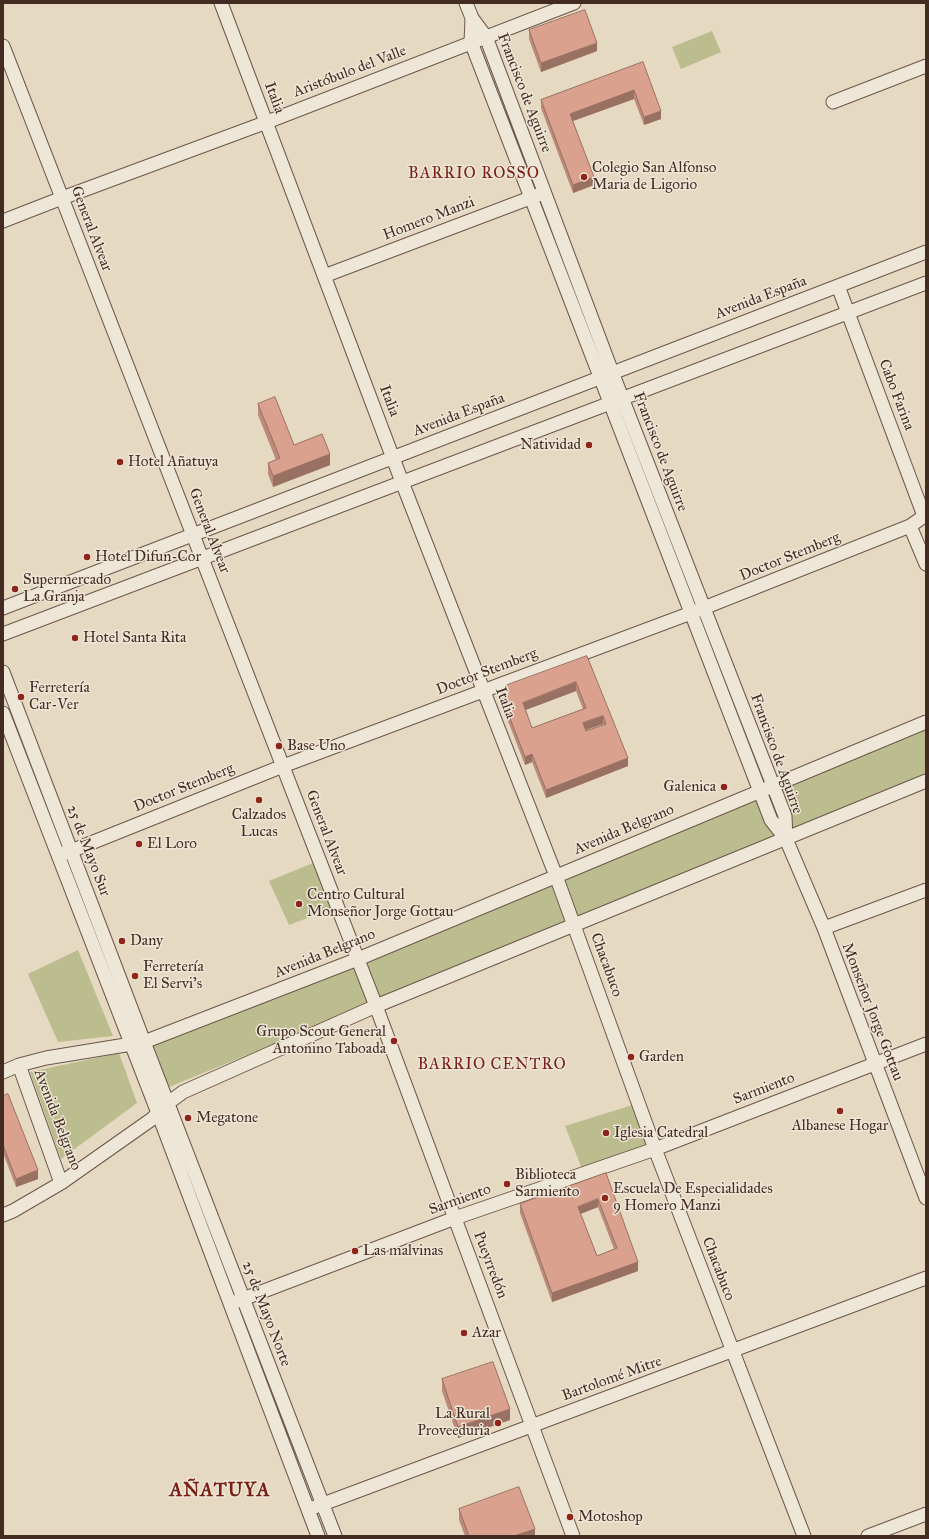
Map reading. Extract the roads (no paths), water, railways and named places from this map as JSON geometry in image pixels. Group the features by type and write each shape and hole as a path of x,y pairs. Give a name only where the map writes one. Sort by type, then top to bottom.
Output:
{"street":[{"name":"Italia","path":"221,3 402,482 556,876"},
{"name":"Francisco de Aguirre","path":"466,3 472,18 486,37 545,193 606,374 610,403 771,820 786,839"},
{"name":"Aristóbulo del Valle","path":"3,221 267,122 574,3"},
{"name":"Francisco de Aguirre","path":"472,18 471,42 531,198 606,374 622,398 785,816 786,839"},
{"name":"General Alvear","path":"3,46 376,1006"},
{"path":"833,102 926,66"},
{"name":"Homero Manzi","path":"324,276 545,193"},
{"name":"Avenida España","path":"3,608 193,536 606,374 926,252"},
{"path":"3,634 926,283"},
{"name":"Cabo Farina","path":"838,286 925,516"},
{"name":"Doctor Stemberg","path":"58,855 283,766 704,608 910,526 925,516"},
{"path":"910,526 926,564"},
{"name":"25 de Mayo Sur","path":"3,672 70,851 168,1103"},
{"name":"25 de Mayo Sur","path":"3,714 158,1113"},
{"name":"Avenida Belgrano","path":"926,722 358,959 144,1042 46,1058 19,1065 61,1183 128,1137 152,1119 168,1103 183,1092 376,1006 926,781"},
{"name":"Monseñor Jorge Gottau","path":"786,839 824,928 874,1064 926,1198"},
{"name":"Chacabuco","path":"556,876 655,1149 804,1536"},
{"path":"824,928 926,890"},
{"name":"Pueyrredón","path":"376,1006 573,1536"},
{"name":"Sarmiento","path":"230,1304 455,1218 655,1149 926,1044"},
{"path":"3,1072 19,1065"},
{"name":"25 de Mayo Norte","path":"168,1103 335,1536"},
{"name":"25 de Mayo Norte","path":"158,1113 318,1536"},
{"path":"3,1215 13,1211 61,1183"},
{"name":"Bartolomé Mitre","path":"308,1510 926,1278"},
{"path":"868,1536 926,1514"}],"place":[{"name":"Colegio San Alfonso Maria de Ligorio","path":"584,177"},
{"name":"Natividad","path":"589,445"},
{"name":"Hotel Añatuya","path":"120,462"},
{"name":"Hotel Difun-Cor","path":"87,557"},
{"name":"Supermercado La Granja","path":"15,589"},
{"name":"Hotel Santa Rita","path":"75,638"},
{"name":"Ferretería Car-Ver","path":"21,697"},
{"name":"Base Uno","path":"279,746"},
{"name":"Galenica","path":"724,787"},
{"name":"Calzados Lucas","path":"259,800"},
{"name":"El Loro","path":"139,844"},
{"name":"Centro Cultural Monseñor Jorge Gottau","path":"299,904"},
{"name":"Dany","path":"122,941"},
{"name":"Ferretería El Servi's","path":"135,976"},
{"name":"Grupo Scout General Antonino Taboada","path":"394,1041"},
{"name":"Garden","path":"631,1057"},
{"name":"Albanese Hogar","path":"840,1111"},
{"name":"Megatone","path":"188,1118"},
{"name":"Iglesia Catedral","path":"606,1133"},
{"name":"Biblioteca Sarmiento","path":"507,1184"},
{"name":"Escuela De Especialidades 9 Homero Manzi","path":"605,1198"},
{"name":"Las malvinas","path":"355,1251"},
{"name":"Azar","path":"464,1333"},
{"name":"La Rural Proveeduria","path":"498,1423"},
{"name":"Motoshop","path":"570,1517"}],"district":[{"name":"BARRIO ROSSO","path":"474,174"},
{"name":"BARRIO CENTRO","path":"492,1065"},
{"name":"AÑATUYA","path":"220,1491"}]}
